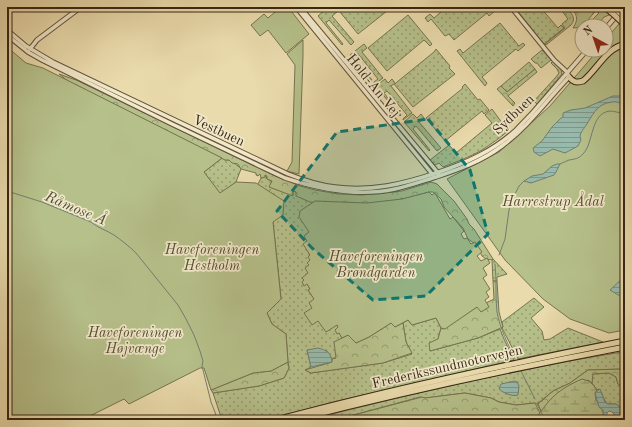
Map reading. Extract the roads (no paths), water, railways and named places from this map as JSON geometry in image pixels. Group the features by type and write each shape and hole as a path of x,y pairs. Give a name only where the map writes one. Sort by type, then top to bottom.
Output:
{"highway":[{"path":"605,7 613,8 624,22"},
{"path":"568,75 573,81 583,81 608,52 625,44"},
{"name":"Frederikssundmotorvejen","path":"276,420 352,400 470,373 625,341"},
{"name":"Frederikssundmotorvejen","path":"294,420 472,377 625,348"}],"street":[{"path":"29,50 38,40 81,7"},
{"name":"Hold-An Vej","path":"296,7 433,176"},
{"name":"Hold-An Vej","path":"300,7 439,174"},
{"path":"511,7 568,75"},
{"path":"614,19 624,7"},
{"name":"Vestbuen","path":"7,30 29,50"},
{"name":"Vestbuen","path":"7,35 29,50 53,62 288,174 307,181 334,187 365,188 394,185 439,174"},
{"name":"Sydbuen","path":"439,174 464,168 488,156 502,146 530,121 581,58"}],"waterway":[{"path":"560,164 578,158 583,154 599,117 604,113 610,111 625,114"},
{"path":"499,255 505,239 511,202 519,186 524,181"},
{"name":"Råmose Å","path":"7,191 42,202 91,222 114,235 136,253 178,305 194,335 203,361 202,366 211,402 218,420"},
{"path":"495,264 498,318 515,359"},
{"path":"521,371 535,399"},
{"path":"537,404 545,420"}],"park label":[{"name":"Harrestrup Ådal","path":"553,201"},
{"name":"Haveforeningen Hestholm","path":"212,258"},
{"name":"Haveforeningen Brøndgården","path":"376,264"},
{"name":"Haveforeningen Højvænge","path":"135,340"}]}
